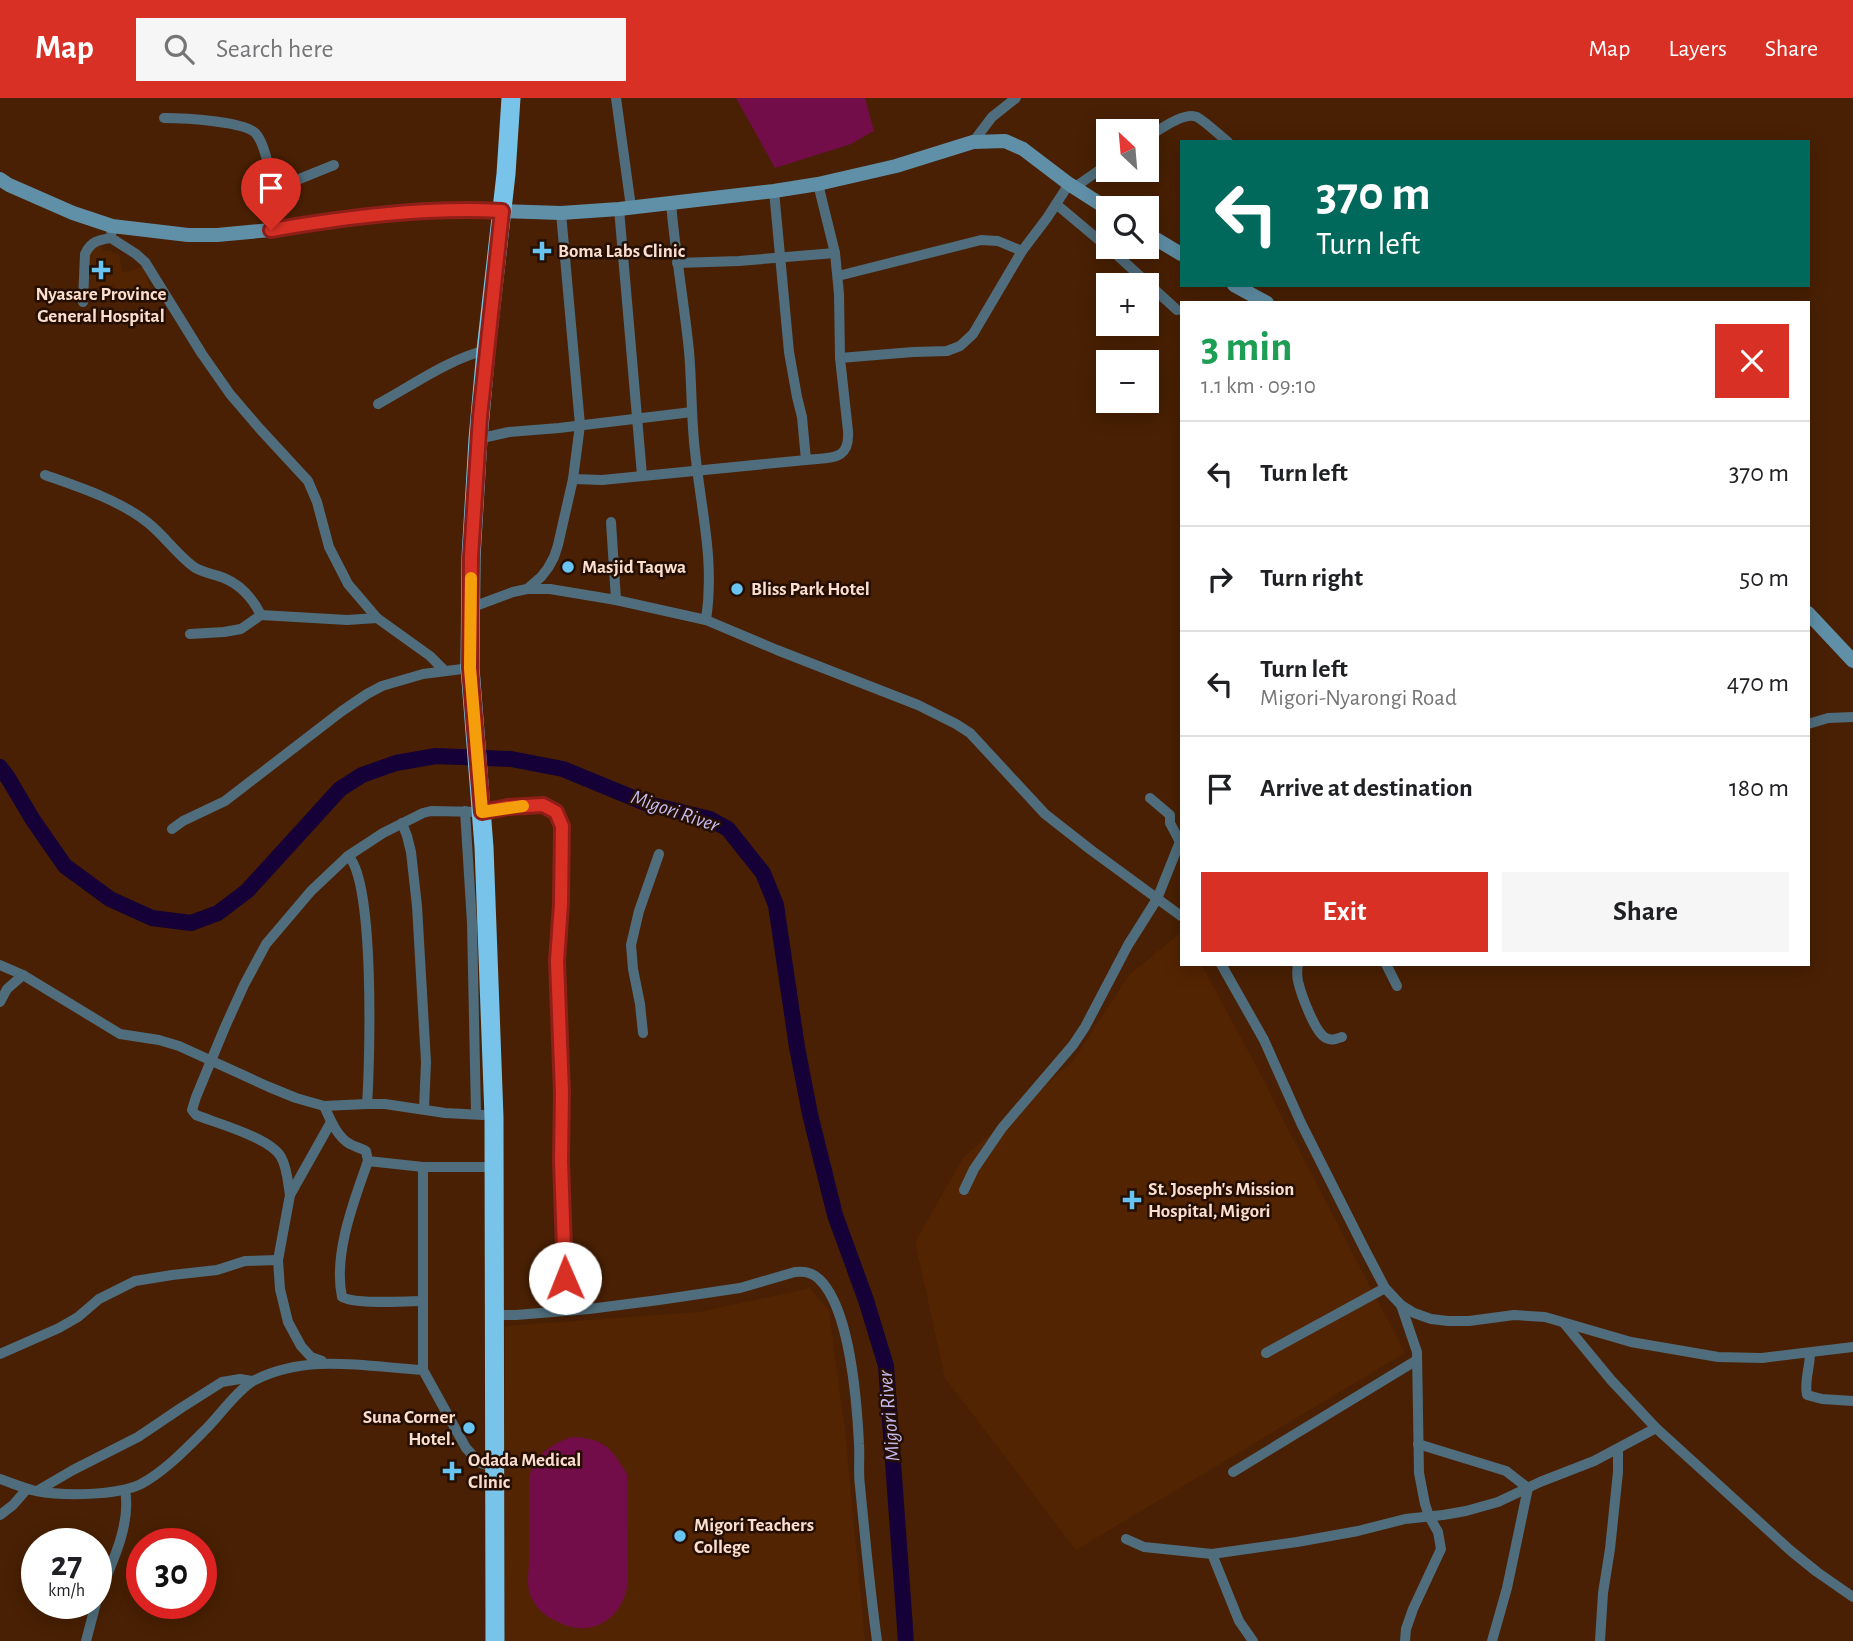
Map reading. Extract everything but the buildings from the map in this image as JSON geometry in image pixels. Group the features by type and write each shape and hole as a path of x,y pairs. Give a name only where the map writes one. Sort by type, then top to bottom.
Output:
{"highway":[{"path":"495,1641 493,1167 485,1115 474,811 479,782 470,668 470,608 478,439 511,98"}],"street":[{"path":"616,98 642,475"},
{"path":"973,142 992,117 1014,99"},
{"path":"1159,130 1180,118 1195,116 1225,140"},
{"path":"164,118 196,119 246,127 257,134 272,190 271,230"},
{"path":"83,302 85,254 96,240 112,232 217,235 417,211 460,209 561,213 625,208 818,184 896,166 973,142 997,141 1015,144 1096,201"},
{"path":"272,190 334,165"},
{"path":"840,359 954,350 973,334 1022,251 1056,204 1072,185 1096,171"},
{"path":"0,179 112,232 145,262 230,394 308,481 334,560 348,584 377,618 430,656 445,671"},
{"path":"573,480 602,480 806,460 838,456 846,450 849,441 840,359 838,275 818,184"},
{"path":"774,191 789,352 802,417 806,460"},
{"path":"671,203 689,352 695,451 710,572 706,620"},
{"path":"1056,204 1177,310"},
{"path":"527,589 541,577 554,557 573,480 580,425 561,213"},
{"path":"838,275 981,240 998,241 1022,251"},
{"path":"1159,241 1180,253"},
{"path":"677,264 835,253"},
{"path":"1238,287 1262,301"},
{"path":"378,404 424,377 486,350"},
{"path":"478,439 509,432 692,412"},
{"path":"45,475 95,493 136,513 186,561 197,569 230,581 244,592 261,615"},
{"path":"611,522 616,600"},
{"path":"470,608 527,589 550,589 616,600 706,620 918,705 970,733 1045,814 1065,831 1157,899 1180,911"},
{"path":"190,634 241,629 261,615 347,620 377,618"},
{"path":"1810,615 1853,661"},
{"path":"172,829 225,801 367,694 402,679 470,668"},
{"path":"1810,723 1828,718 1853,717"},
{"path":"964,1190 974,1169 1002,1128 1073,1045 1128,945 1157,899 1180,841 1170,823 1175,814 1150,797"},
{"path":"290,1195 283,1160 276,1150 244,1132 192,1112 211,1060 244,985 266,944 311,891 348,856 375,837 402,823 423,813 543,805 556,812 562,826 557,961 562,1093 564,1311"},
{"path":"402,823 411,852 420,934 426,1062 424,1109"},
{"path":"643,1033 631,945 639,911 659,855"},
{"path":"348,856 354,861 366,912 370,1068 367,1104"},
{"path":"0,965 23,975 120,1034 159,1040 296,1098 324,1106 386,1104 445,1113 485,1115"},
{"path":"1222,966 1264,1040 1346,1215 1385,1288 1401,1305 1414,1313 1448,1321 1530,1315 1631,1342 1718,1357 1762,1357 1853,1346"},
{"path":"1298,966 1297,979 1317,1029 1326,1038 1334,1040 1342,1037"},
{"path":"1387,966 1397,986"},
{"path":"0,1002 7,989 23,975"},
{"path":"324,1106 331,1122 347,1142 366,1151 368,1161 344,1240 340,1280 342,1297 364,1301 422,1301"},
{"path":"325,1362 311,1357 301,1346 288,1322 280,1289 278,1260 290,1195 331,1122"},
{"path":"368,1161 423,1167 493,1167"},
{"path":"423,1167 424,1370 466,1448 480,1463 496,1468"},
{"path":"0,1354 46,1335 70,1322 91,1304 135,1281 217,1270 245,1261 278,1260"},
{"path":"494,1315 564,1311 659,1300 740,1288 804,1271 819,1279 838,1310 856,1398 859,1477 877,1641"},
{"path":"1266,1353 1385,1288"},
{"path":"1401,1305 1415,1344 1417,1360 1419,1473 1429,1516 1438,1532 1441,1549 1413,1609 1405,1641"},
{"path":"1564,1323 1617,1387 1656,1428 1791,1551 1853,1597"},
{"path":"1810,1353 1807,1395 1853,1401"},
{"path":"1233,1472 1417,1360"},
{"path":"0,1479 32,1490 74,1493 125,1490 142,1483 173,1460 252,1381 286,1369 325,1362 424,1370"},
{"path":"0,1515 32,1490 138,1437 222,1382 240,1379 252,1381"},
{"path":"1126,1539 1144,1547 1212,1554 1358,1531 1405,1519 1443,1515 1482,1506 1528,1488 1594,1461 1656,1428"},
{"path":"1418,1444 1506,1471 1528,1488"},
{"path":"1600,1641 1603,1593 1618,1472 1618,1449"},
{"path":"1493,1641 1528,1488"},
{"path":"112,1561 126,1519 125,1490"},
{"path":"1212,1554 1230,1602 1253,1641"},
{"path":"86,1641 92,1619"}],"shaded area":[{"path":"736,98 865,98 874,131 851,144 775,168"},
{"name":"Nyasare Province General Hospital","path":"101,245 103,251 119,254 123,273 143,267 150,288 120,298 114,284 80,291 84,247"},
{"name":"St. Joseph's Mission Hospital, Migori","path":"1180,933 1180,966 1202,966 1405,1353 1076,1550 945,1378 915,1242 963,1158 1074,1060 1128,976"},
{"name":"Migori Teachers College","path":"810,1288 829,1311 845,1432 865,1641 505,1641 505,1326 699,1312"},
{"path":"571,1437 599,1442 611,1451 627,1474 628,1582 620,1606 613,1615 594,1627 571,1627 544,1614 533,1601 528,1584 529,1477 544,1452"}],"waterway":[{"name":"Migori River","path":"0,767 65,866 110,899 152,918 191,923 218,913 247,891 340,789 362,775 396,763 436,756 511,759 563,769 648,804 710,819 728,829 763,873 776,905 810,1114 835,1215 866,1300 886,1366 906,1641"}],"slow traffic":[{"path":"471,578 470,668 482,812 523,806"}],"place":[{"name":"Boma Labs Clinic","path":"542,251"},
{"name":"Nyasare Province General Hospital","path":"101,270"},
{"name":"Masjid Taqwa","path":"568,567"},
{"name":"Bliss Park Hotel","path":"737,589"},
{"name":"St. Joseph's Mission Hospital, Migori","path":"1132,1200"},
{"name":"Suna Corner Hotel.","path":"469,1428"},
{"name":"Odada Medical Clinic","path":"452,1471"},
{"name":"Migori Teachers College","path":"680,1536"}],"route":[{"path":"271,230 405,212 448,209 502,211 478,439 471,557 470,668 482,812 543,805 556,812 562,826 557,961 565,1278"}]}
